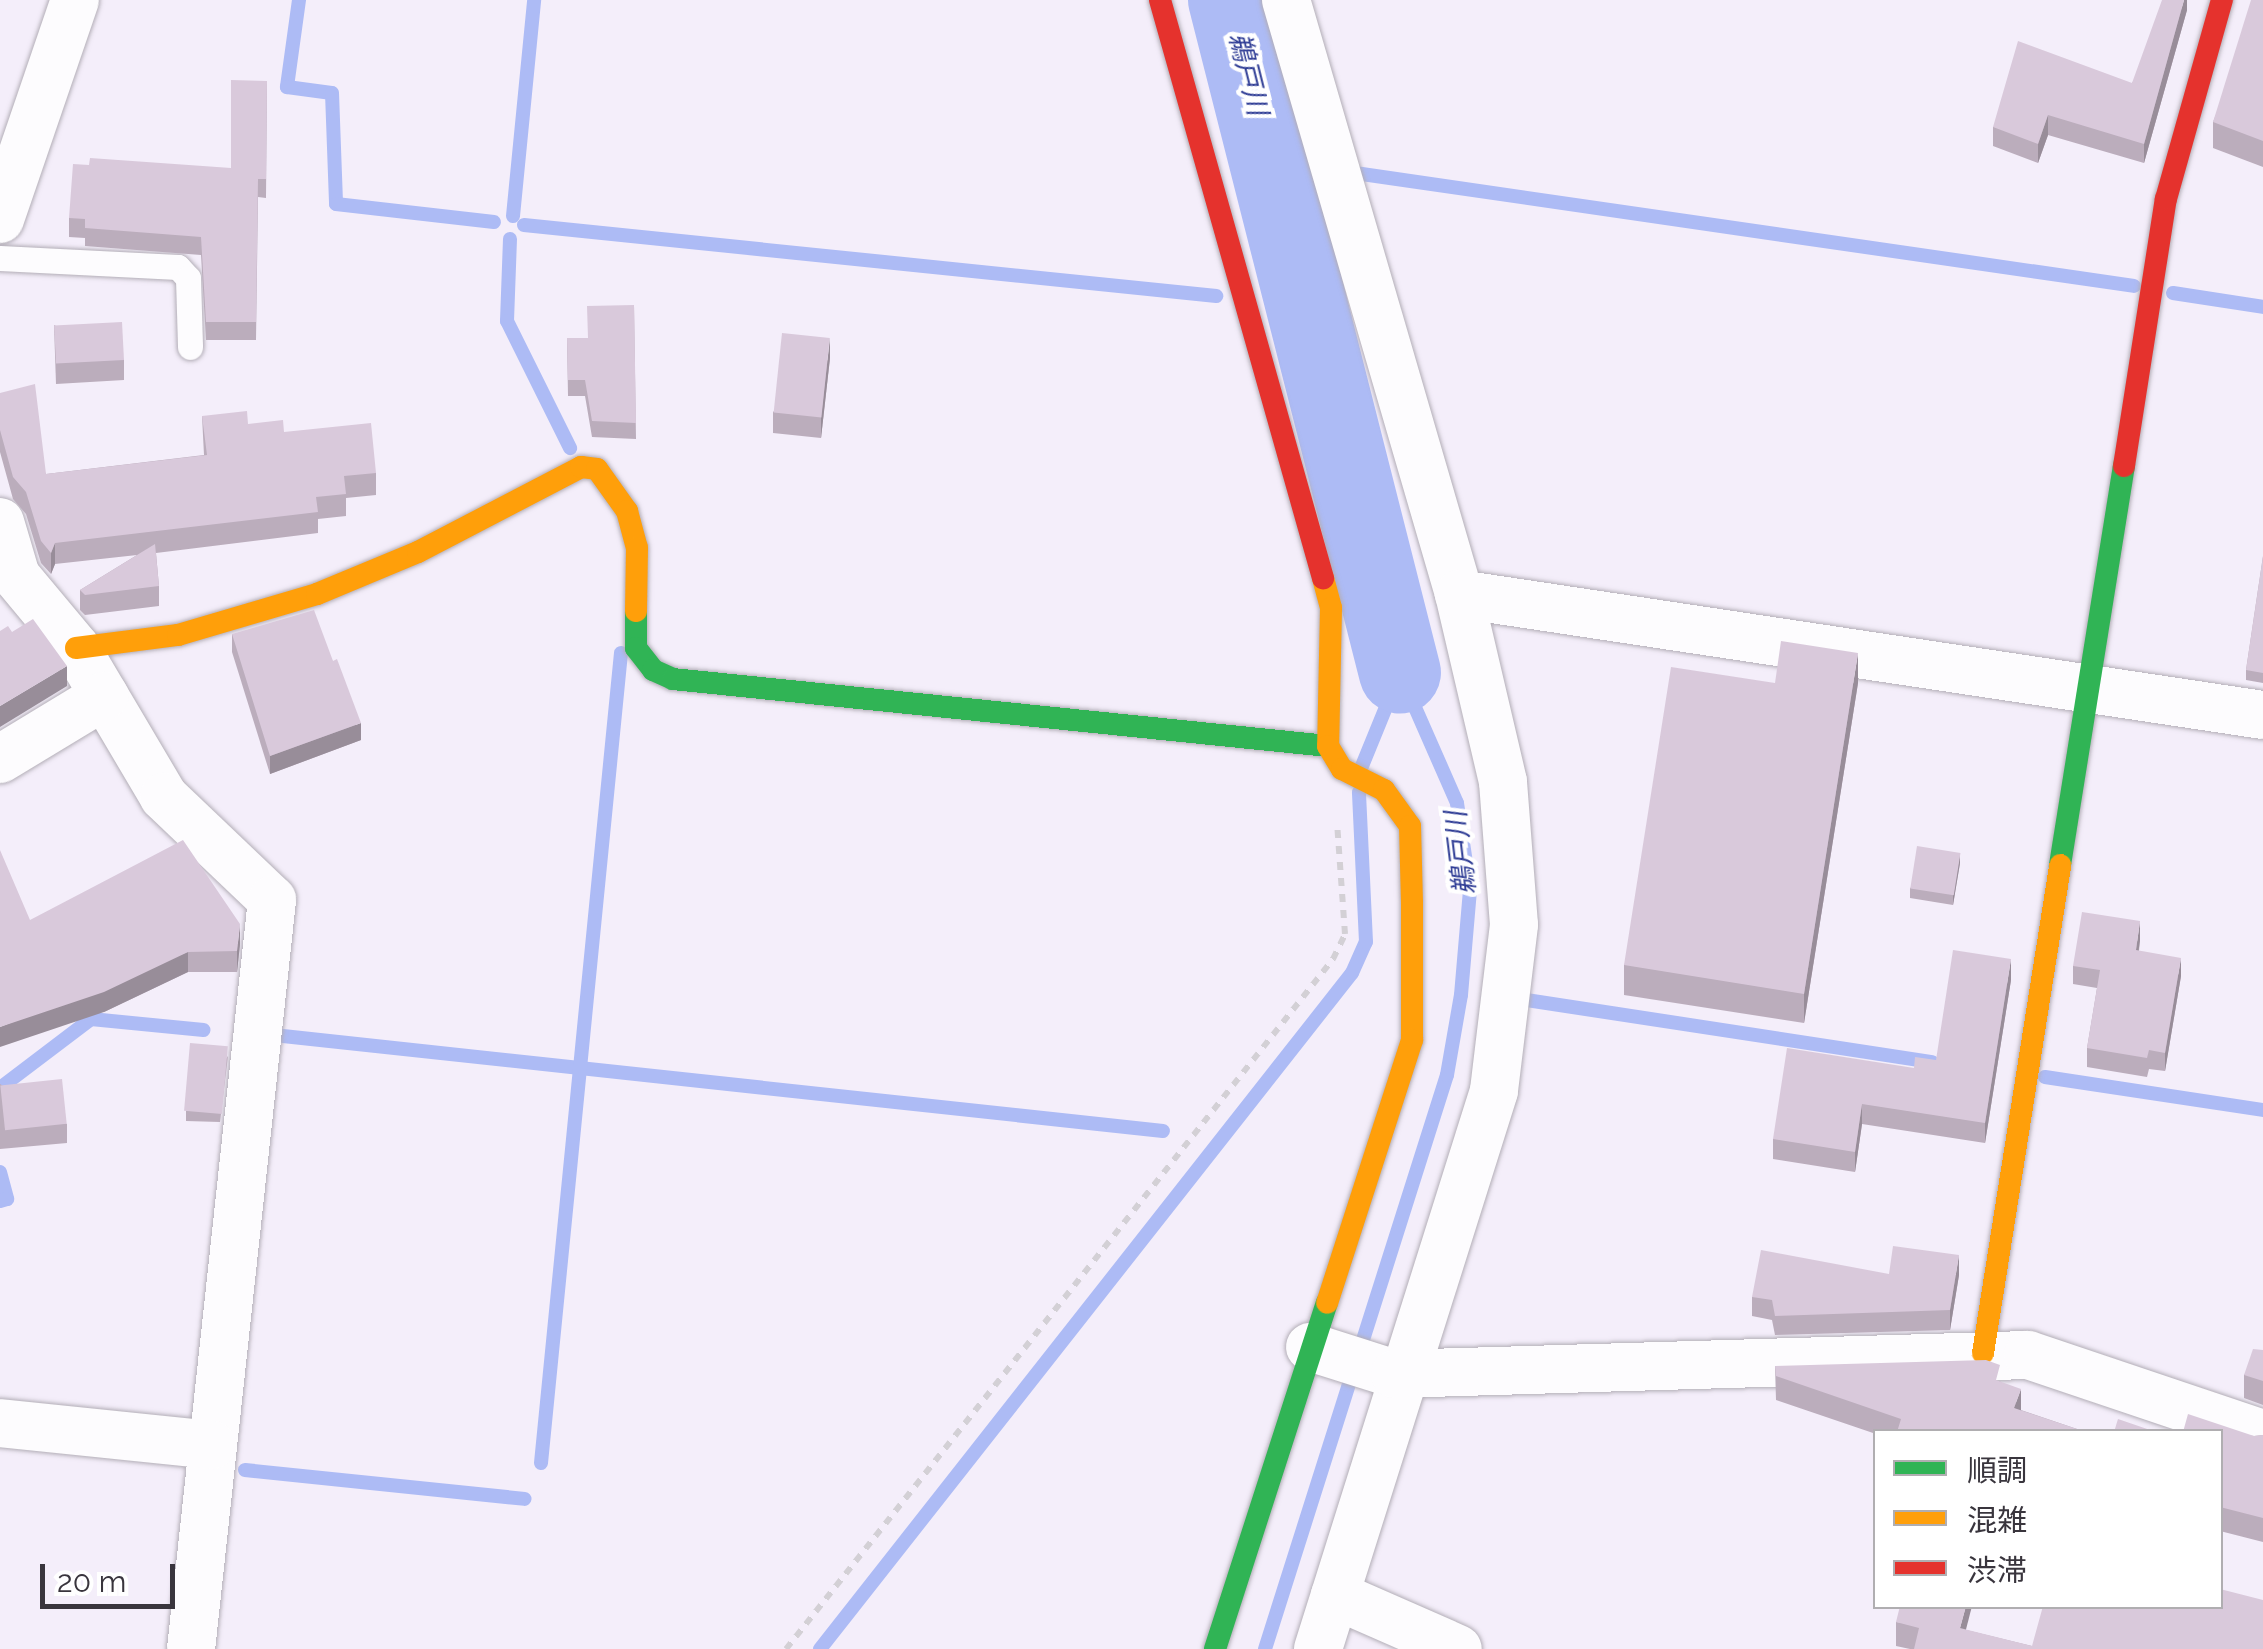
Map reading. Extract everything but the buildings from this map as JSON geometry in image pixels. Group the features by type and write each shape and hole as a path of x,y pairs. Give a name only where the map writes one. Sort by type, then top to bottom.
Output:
{"street":[{"path":"0,219 74,0"},
{"path":"1160,0 1331,608 1334,759"},
{"path":"1286,0 1459,594 1502,782 1514,925 1506,1028 1494,1091 1399,1373 1318,1649"},
{"path":"1982,1353 2091,689 2166,199 2222,0"},
{"path":"76,648 178,634 317,594 418,552 581,467 598,469 627,511 637,548 636,648 653,670 673,679 1334,759 1384,790 1410,826 1412,1040 1310,1347 1216,1649"},
{"path":"0,522 16,576 76,648 164,797 272,900 191,1649"},
{"path":"1459,594 2263,715"},
{"path":"0,758 104,696"},
{"path":"1310,1347 1399,1373 1982,1353 2028,1355 2263,1434"},
{"path":"0,1423 212,1445"},
{"path":"1334,1595 1458,1649"}],"lane":[{"path":"0,258 178,267 188,278 190,347"}],"path":[{"path":"786,1649 1333,959 1345,934 1334,759"}],"waterway":[{"path":"299,0 287,87 332,93 336,204 494,222"},
{"path":"513,216 534,0"},
{"name":"鵜戸川","path":"1229,0 1400,673"},
{"path":"1278,173 1295,171"},
{"path":"1355,173 2134,286"},
{"path":"524,225 1216,296"},
{"path":"510,239 507,321 570,448"},
{"path":"2173,293 2263,307"},
{"path":"541,1463 621,653"},
{"path":"1362,766 1400,673"},
{"name":"鵜戸川","path":"1265,1649 1447,1075 1461,995 1470,889 1457,803 1400,673"},
{"path":"820,1649 1352,973 1366,942 1359,792"},
{"path":"1520,999 1932,1062"},
{"path":"0,1088 91,1019 203,1030"},
{"path":"283,1036 1163,1131"},
{"path":"2045,1077 2263,1110"},
{"path":"0,1172 7,1199 0,1201"},
{"path":"245,1470 525,1499"}],"traffic: fast":[{"path":"2060,865 2124,466"},
{"path":"636,611 636,648 653,670 673,679 1328,746"},
{"path":"1215,1649 1327,1303"}],"traffic: slow":[{"path":"76,648 178,635 317,594 418,552 581,467 597,469 627,511 637,548 636,611"},
{"path":"1323,578 1331,608 1328,746 1342,769 1384,790 1410,826 1412,904 1412,1040 1327,1303"},
{"path":"1983,1353 2060,865"}],"traffic: jam":[{"path":"1160,0 1323,578"},
{"path":"2124,466 2166,199 2222,0"}]}
